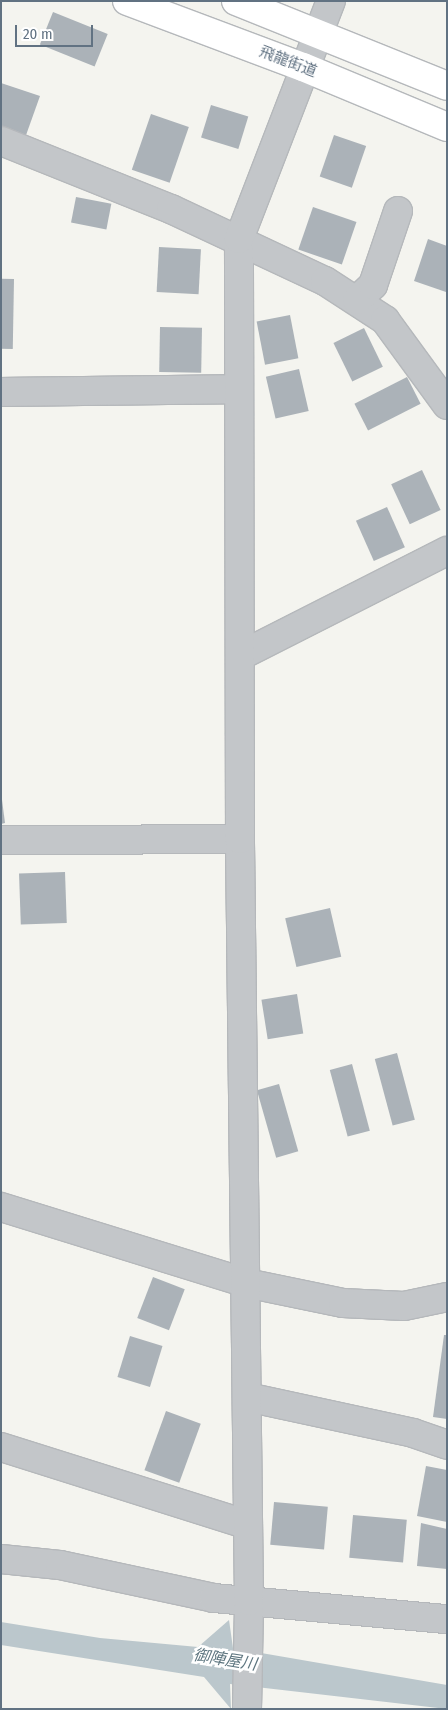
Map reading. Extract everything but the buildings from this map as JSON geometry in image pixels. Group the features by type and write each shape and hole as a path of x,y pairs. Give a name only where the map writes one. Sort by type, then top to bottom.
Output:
{"highway":[{"name":"飛龍街道","path":"127,1 303,67 447,127"},
{"path":"236,1 316,35 447,86"}],"street":[{"path":"247,1709 249,1607 240,839 242,655 238,389 239,239 303,67 331,1"},
{"path":"1,141 239,239 325,281 357,300 385,320 447,405"},
{"path":"357,300 373,285 398,211"},
{"path":"1,392 238,389"},
{"path":"242,655 447,552"},
{"path":"1,840 240,839"},
{"path":"1,1207 246,1283 343,1303 404,1306 447,1297"},
{"path":"247,1396 413,1433 447,1445"},
{"path":"1,1448 248,1525"},
{"path":"1,1559 60,1565 249,1607 447,1619"}],"water":[{"name":"御陣屋川","path":"229,1620 233,1648 447,1685 447,1709 230,1684 231,1709 204,1677 1,1645 1,1622 100,1638 198,1647"}]}
